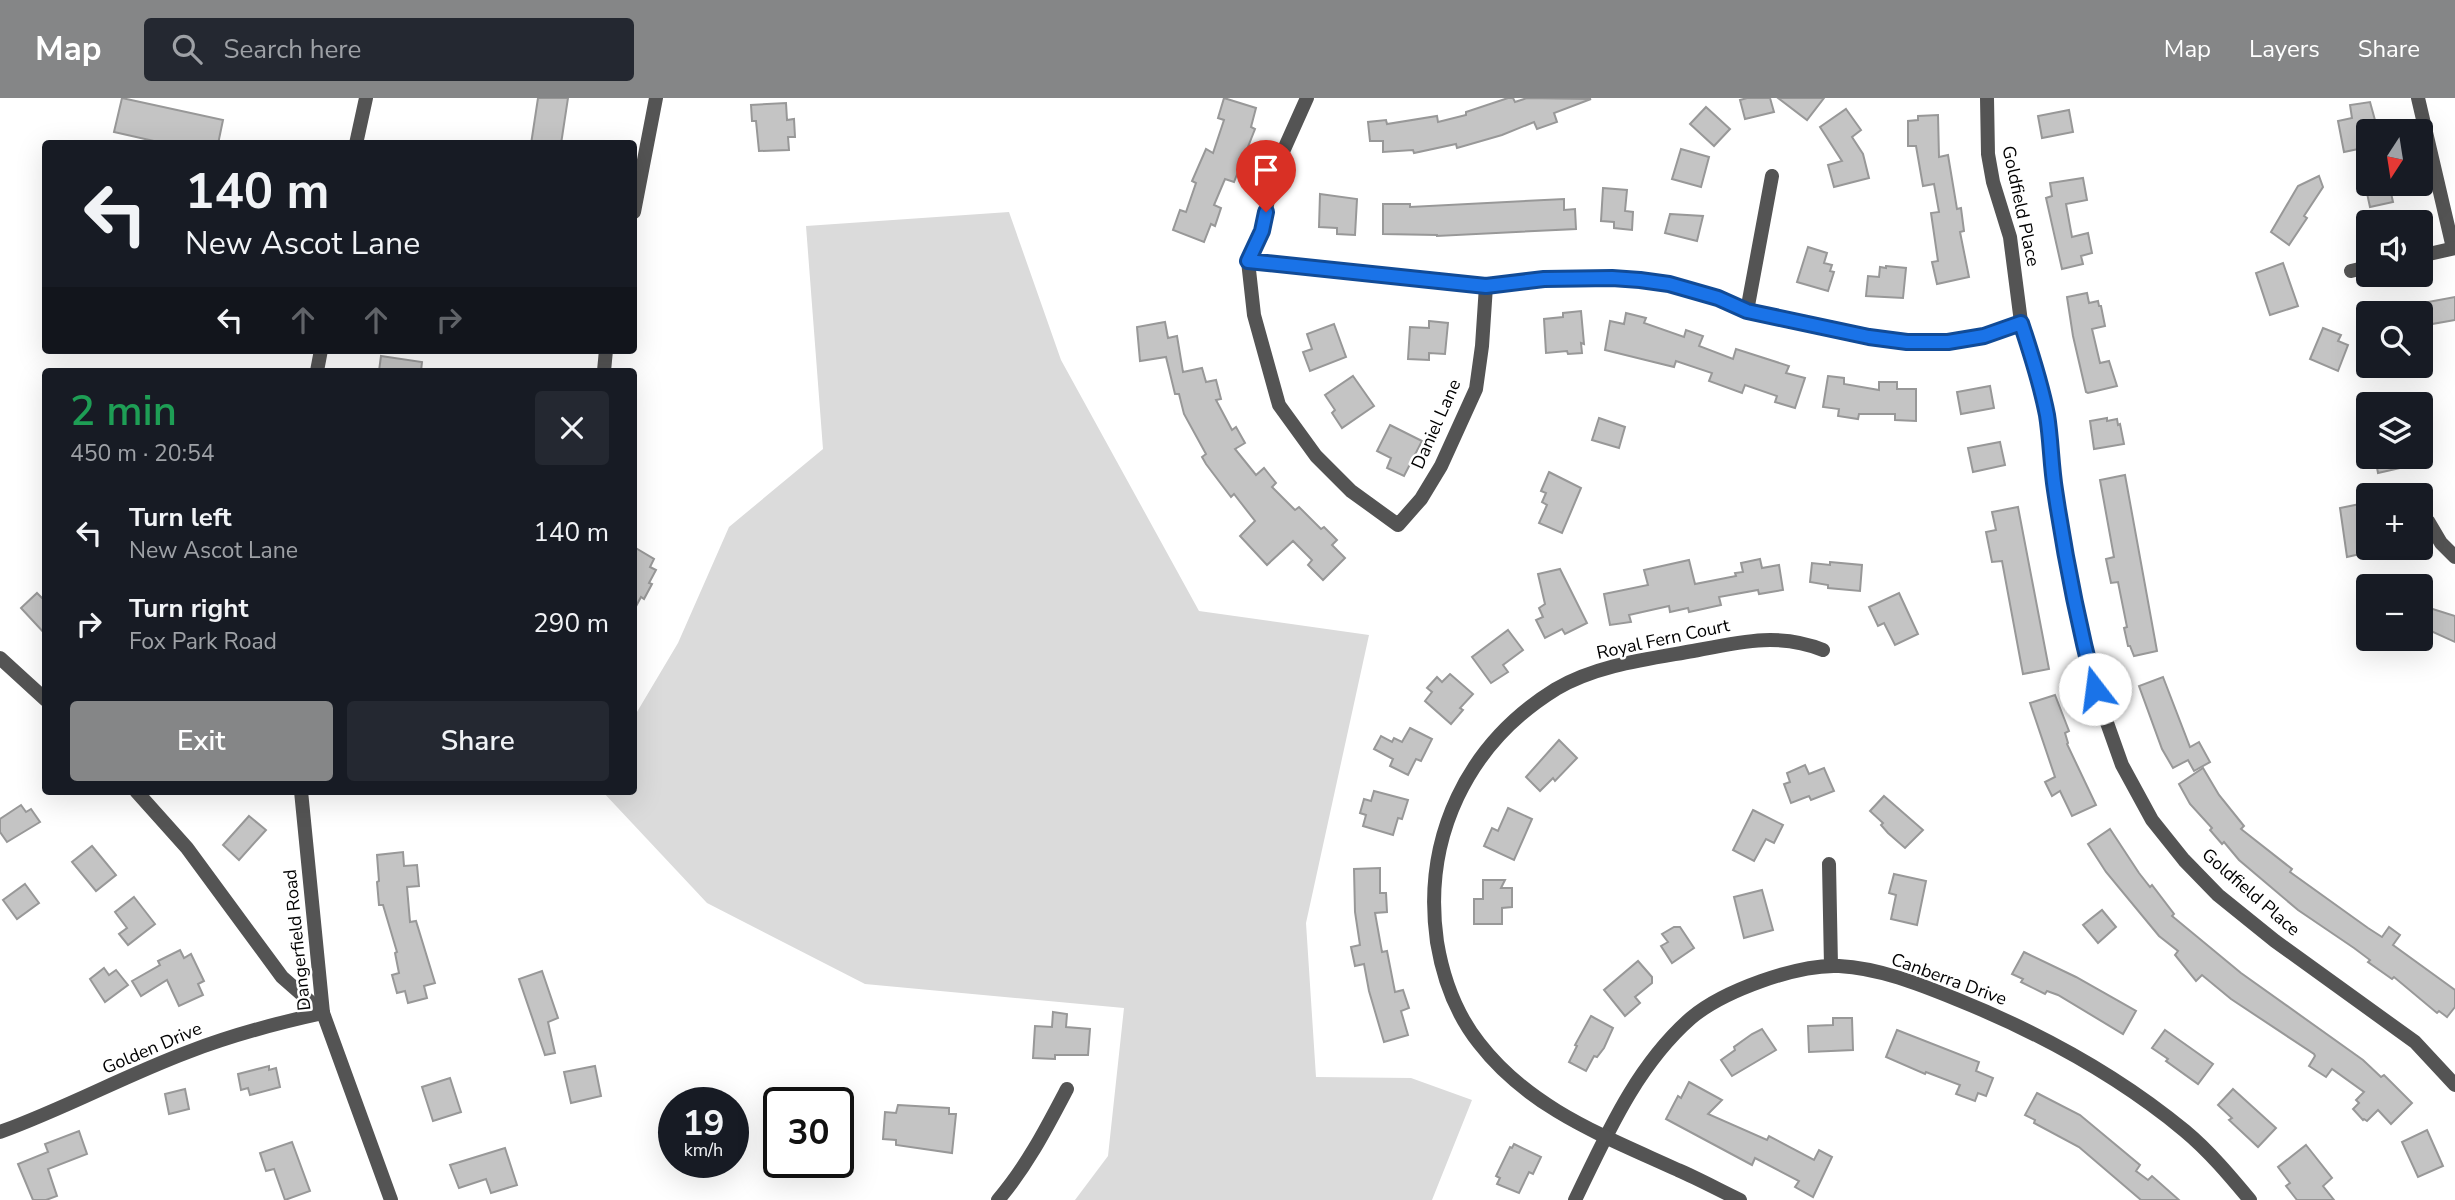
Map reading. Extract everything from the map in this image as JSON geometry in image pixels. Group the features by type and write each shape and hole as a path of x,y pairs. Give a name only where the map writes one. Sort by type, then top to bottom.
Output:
{"street":[{"path":"357,140 366,98"},
{"path":"637,196 656,98"},
{"path":"1307,98 1273,174 1262,231 1248,261 1486,286 1544,279 1640,280 1669,284 1718,298 1747,311 1869,337 1907,342 1948,342 1984,336 2021,323"},
{"name":"Goldfield Place","path":"1987,98 1993,182 2010,237 2021,323 2047,416 2054,487 2076,613 2115,748 2152,820 2184,860 2218,895 2275,941 2416,1042 2455,1085"},
{"path":"2418,98 2454,248 2433,253"},
{"path":"1747,311 1773,176"},
{"name":"Daniel Lane","path":"1248,261 1254,315 1279,405 1316,456 1351,491 1398,526 1421,499 1441,466 1476,389 1486,286"},
{"path":"2351,271 2356,270"},
{"path":"2433,529 2441,543 2455,557"},
{"name":"Royal Fern Court","path":"1740,1200 1570,1121 1531,1096 1505,1072 1479,1044 1461,1018 1447,983 1439,952 1433,895 1442,836 1466,780 1482,755 1511,722 1558,688 1589,674 1655,658 1770,639 1794,640 1823,650"},
{"path":"0,658 42,696"},
{"path":"140,795 187,848 282,977 323,1013"},
{"name":"Dangerfield Road","path":"300,795 323,1013 391,1200"},
{"path":"1829,864 1831,967"},
{"name":"Canberra Drive","path":"1575,1200 1628,1096 1649,1065 1692,1018 1719,999 1750,985 1782,975 1831,967 1851,968 1899,978 1991,1013 2065,1049 2104,1072 2185,1131 2250,1200"},
{"name":"Golden Drive","path":"0,1132 79,1101 189,1051 323,1013"},
{"path":"998,1200 1036,1147 1067,1089"}],"shaded area":[{"path":"1009,212 1061,360 1199,611 1369,635 1306,923 1316,1077 1411,1078 1472,1100 1432,1200 1075,1200 1108,1156 1124,1008 865,984 707,903 606,795 637,795 637,712 678,643 729,527 823,449 806,226"}],"building":[{"path":"122,98 223,120 219,140 149,140 114,132"},
{"path":"538,98 568,98 562,140 532,140"},
{"path":"1224,98 1256,108 1251,127 1255,129 1234,182 1225,179 1214,205 1221,208 1215,226 1211,224 1204,242 1173,230 1180,210 1186,212 1196,183 1192,181 1206,149 1213,153 1224,120 1218,118"},
{"path":"1513,98 1515,102 1527,98 1591,99 1554,113 1557,122 1537,129 1534,122 1457,148 1456,144 1414,153 1413,150 1383,152 1383,141 1370,141 1368,122 1386,120 1387,124 1437,116 1438,122 1466,115 1466,112"},
{"path":"1770,98 1774,112 1745,119 1740,100"},
{"path":"1778,98 1824,98 1807,120"},
{"path":"2370,102 2375,119 2356,119 2356,150 2344,152 2338,121 2352,118 2350,105"},
{"path":"786,103 787,120 794,119 795,137 788,137 789,150 759,151 756,121 752,121 751,105"},
{"path":"1706,107 1730,129 1714,146 1690,124"},
{"path":"1846,109 1861,130 1852,137 1863,154 1869,178 1834,187 1828,165 1842,161 1820,127"},
{"path":"2069,110 2073,132 2042,138 2038,116"},
{"path":"1938,115 1939,157 1948,155 1957,209 1961,208 1964,231 1960,232 1969,277 1937,284 1932,262 1938,261 1931,213 1939,212 1934,184 1923,186 1916,146 1908,146 1908,121 1918,120 1918,116"},
{"path":"1681,149 1709,157 1701,187 1672,179"},
{"path":"2319,176 2323,187 2289,245 2271,232 2298,186"},
{"path":"2083,178 2087,200 2066,204 2072,237 2088,233 2092,253 2081,256 2083,264 2062,269 2046,198 2052,196 2050,183"},
{"path":"1603,188 1627,190 1625,211 1633,212 1632,230 1614,228 1614,222 1601,221"},
{"path":"1320,194 1357,199 1355,235 1337,234 1337,228 1319,227"},
{"path":"2368,196 2392,196 2393,202 2370,207"},
{"path":"1564,199 1564,210 1575,209 1576,229 1437,236 1383,234 1383,204 1410,204 1410,207"},
{"path":"1670,214 1703,216 1697,241 1665,233"},
{"path":"1808,247 1827,253 1824,263 1832,265 1830,271 1834,272 1828,291 1797,282"},
{"path":"2283,263 2298,306 2270,315 2256,273"},
{"path":"1880,267 1906,268 1903,298 1866,296 1868,276 1879,277"},
{"path":"2087,293 2089,303 2098,301 2101,306 2105,326 2092,329 2100,363 2109,361 2117,386 2088,393 2073,336 2067,297"},
{"path":"2455,297 2455,320 2433,324 2433,301"},
{"path":"1581,311 1584,344 1581,343 1582,353 1546,353 1544,319"},
{"path":"1626,313 1646,318 1644,323 1684,337 1686,330 1703,336 1699,346 1733,359 1736,349 1789,366 1786,373 1805,378 1795,408 1775,402 1777,396 1745,385 1742,393 1709,381 1712,373 1676,361 1674,367 1605,350 1610,321 1624,324"},
{"path":"1429,321 1448,323 1445,354 1429,353 1429,360 1408,359 1410,327 1429,328"},
{"path":"1165,322 1168,338 1177,336 1183,372 1202,368 1206,382 1216,380 1221,399 1216,400 1232,430 1236,427 1245,443 1235,449 1256,475 1264,468 1276,483 1272,487 1295,510 1299,507 1321,529 1324,527 1337,540 1332,545 1345,558 1323,580 1308,565 1312,560 1293,541 1267,565 1240,536 1255,521 1234,494 1231,497 1202,457 1206,454 1184,414 1179,394 1175,394 1166,357 1140,361 1137,327"},
{"path":"1334,324 1346,357 1310,371 1303,352 1312,349 1307,334"},
{"path":"2323,328 2341,335 2338,341 2348,345 2338,371 2310,359"},
{"path":"381,356 422,362 421,368 379,368"},
{"path":"1353,376 1374,406 1342,428 1325,395"},
{"path":"1828,376 1844,378 1844,384 1879,390 1879,382 1897,382 1897,389 1916,389 1916,421 1895,420 1895,414 1859,414 1858,419 1838,416 1839,409 1823,407"},
{"path":"1990,386 1994,408 1961,414 1957,392"},
{"path":"1599,418 1625,427 1619,448 1592,440"},
{"path":"2107,418 2107,421 2117,419 2124,444 2094,449 2090,421"},
{"path":"1390,425 1422,441 1404,476 1387,468 1391,458 1377,451"},
{"path":"2000,442 2005,465 1973,472 1968,448"},
{"path":"2377,469 2396,469 2378,473"},
{"path":"1549,472 1581,488 1562,533 1539,523 1547,505 1542,502 1546,493 1541,491"},
{"path":"2125,475 2157,651 2134,656 2128,646 2124,628 2127,627 2118,582 2111,583 2106,559 2114,557 2100,480"},
{"path":"2356,505 2356,555 2347,557 2340,508"},
{"path":"2018,507 2049,669 2023,674 2002,561 1992,562 1986,532 1996,530 1992,512"},
{"path":"637,549 654,559 650,567 656,570 644,599 641,597 637,604"},
{"path":"1760,559 1762,568 1779,565 1783,590 1759,594 1758,590 1719,597 1721,605 1689,612 1688,608 1670,612 1669,606 1629,615 1631,622 1610,625 1604,594 1648,585 1644,570 1689,560 1695,584 1736,576 1735,573 1743,572 1741,563"},
{"path":"1830,562 1862,565 1860,591 1828,588 1828,585 1810,582 1812,563 1830,565"},
{"path":"1560,569 1587,623 1565,634 1562,629 1545,638 1536,620 1543,617 1539,608 1545,604 1538,574"},
{"path":"37,593 42,598 42,631 21,608"},
{"path":"1899,593 1918,634 1895,645 1884,623 1878,626 1869,607"},
{"path":"2433,609 2455,616 2455,642 2433,632"},
{"path":"1508,630 1523,650 1503,665 1508,672 1491,683 1472,657"},
{"path":"1450,674 1473,694 1460,708 1463,710 1451,724 1425,701 1432,692 1427,688 1437,677 1442,682"},
{"path":"2163,677 2190,747 2199,742 2210,762 2194,771 2188,760 2173,768 2162,749 2139,686"},
{"path":"2055,695 2069,731 2065,733 2067,744 2096,805 2072,816 2060,791 2052,796 2045,782 2055,777 2030,703"},
{"path":"1410,728 1432,739 1421,761 1416,759 1408,775 1390,766 1393,759 1374,749 1381,736 1392,742 1394,738 1402,742"},
{"path":"1559,740 1577,758 1555,781 1553,778 1540,791 1526,777"},
{"path":"1805,765 1809,774 1824,768 1834,791 1811,800 1809,796 1791,803 1784,784 1790,782 1787,773"},
{"path":"2203,768 2219,795 2244,826 2241,829 2292,869 2290,872 2368,928 2382,937 2389,927 2400,935 2393,945 2455,990 2455,1007 2447,1017 2439,1011 2437,1013 2394,977 2392,979 2354,948 2298,910 2239,860 2224,842 2222,844 2210,830 2212,828 2190,804 2179,784"},
{"path":"1374,791 1408,800 1402,819 1398,818 1393,835 1363,826 1366,815 1360,813 1364,799 1371,801"},
{"path":"1884,796 1923,830 1905,848 1870,811"},
{"path":"21,805 26,812 31,809 40,822 7,842 0,832 0,819"},
{"path":"1508,808 1532,819 1514,860 1484,846 1492,828 1498,831"},
{"path":"1753,810 1783,825 1774,843 1766,839 1754,861 1733,850"},
{"path":"249,816 266,830 239,860 223,845"},
{"path":"2110,829 2139,873 2174,914 2172,916 2241,973 2363,1060 2381,1077 2384,1075 2412,1103 2391,1124 2378,1110 2367,1121 2363,1120 2353,1109 2359,1103 2356,1100 2364,1092 2332,1069 2326,1077 2309,1066 2314,1054 2231,999 2202,975 2196,981 2175,955 2178,951 2159,936 2106,872 2088,844"},
{"path":"92,846 116,875 96,891 72,862"},
{"path":"403,852 404,866 417,865 419,886 407,887 410,922 416,921 435,983 424,986 427,998 408,1003 405,991 397,993 392,975 399,973 397,952 383,905 379,905 377,882 377,855"},
{"path":"1380,868 1380,893 1386,893 1387,912 1375,913 1382,952 1387,951 1395,992 1403,990 1409,1008 1401,1011 1408,1035 1384,1042 1364,964 1355,966 1351,947 1360,945 1355,912 1354,869"},
{"path":"1894,874 1926,881 1917,925 1891,919 1896,895 1889,893"},
{"path":"1483,880 1505,880 1501,888 1512,888 1512,907 1502,908 1502,924 1474,924 1474,899 1483,899"},
{"path":"25,884 39,903 17,919 3,900"},
{"path":"1762,890 1773,930 1744,938 1734,897"},
{"path":"134,897 155,924 128,945 119,934 127,928 115,912"},
{"path":"2102,910 2116,927 2098,943 2083,925"},
{"path":"1674,927 1680,927 1694,948 1672,963 1661,946 1668,942 1662,934"},
{"path":"180,950 184,958 191,954 204,981 198,984 203,995 179,1006 167,980 141,996 132,981 160,965 158,961"},
{"path":"2024,952 2076,977 2136,1011 2123,1034 2058,995 2047,991 2045,994 2021,982 2023,979 2012,974"},
{"path":"1638,961 1652,977 1652,983 1635,997 1640,1003 1625,1016 1604,990"},
{"path":"104,968 109,975 116,970 128,985 105,1002 90,979"},
{"path":"542,971 558,1018 548,1022 555,1053 545,1055 519,979"},
{"path":"1053,1012 1067,1014 1066,1027 1090,1029 1088,1055 1055,1055 1055,1059 1033,1058 1035,1026 1052,1027"},
{"path":"1591,1016 1613,1028 1604,1048 1597,1057 1594,1056 1586,1071 1569,1062"},
{"path":"1833,1018 1852,1018 1853,1050 1809,1052 1808,1026 1833,1025"},
{"path":"1762,1029 1776,1050 1732,1076 1721,1060 1735,1050 1734,1047"},
{"path":"1897,1030 1979,1062 1976,1071 1993,1078 1986,1096 1978,1093 1975,1101 1956,1094 1960,1085 1886,1057"},
{"path":"2165,1030 2213,1064 2198,1084 2152,1048"},
{"path":"269,1066 269,1070 276,1068 280,1087 250,1095 248,1088 241,1090 238,1074"},
{"path":"595,1066 601,1096 571,1103 564,1072"},
{"path":"450,1078 461,1112 433,1121 422,1087"},
{"path":"1689,1082 1722,1100 1708,1114 1767,1140 1769,1136 1814,1160 1819,1150 1832,1157 1813,1197 1795,1187 1799,1181 1755,1158 1752,1165 1666,1119"},
{"path":"185,1089 189,1109 169,1114 165,1094"},
{"path":"2233,1089 2276,1128 2258,1147 2229,1120 2232,1118 2218,1105"},
{"path":"2037,1093 2080,1115 2140,1165 2136,1171 2148,1180 2152,1176 2179,1200 2141,1200 2079,1147 2034,1123 2035,1120 2025,1115"},
{"path":"898,1105 949,1108 949,1114 956,1114 952,1153 896,1145 896,1140 883,1139 885,1112 896,1113"},
{"path":"2427,1130 2443,1166 2418,1177 2402,1142"},
{"path":"79,1131 87,1154 48,1169 57,1196 46,1200 33,1200 18,1164 48,1152 45,1144"},
{"path":"292,1142 310,1191 285,1200 274,1169 266,1171 260,1153"},
{"path":"1514,1144 1541,1157 1533,1174 1529,1172 1519,1193 1497,1184 1500,1178 1496,1176"},
{"path":"2306,1145 2332,1178 2323,1186 2334,1200 2297,1200 2286,1186 2290,1183 2278,1167"},
{"path":"505,1148 517,1185 491,1193 486,1179 459,1188 450,1165"}],"route":[{"path":"1266,212 1262,231 1248,261 1486,286 1544,279 1640,280 1669,284 1718,298 1747,311 1869,337 1907,342 1948,342 1984,336 2021,323 2047,416 2054,487 2076,613 2095,689"}]}
